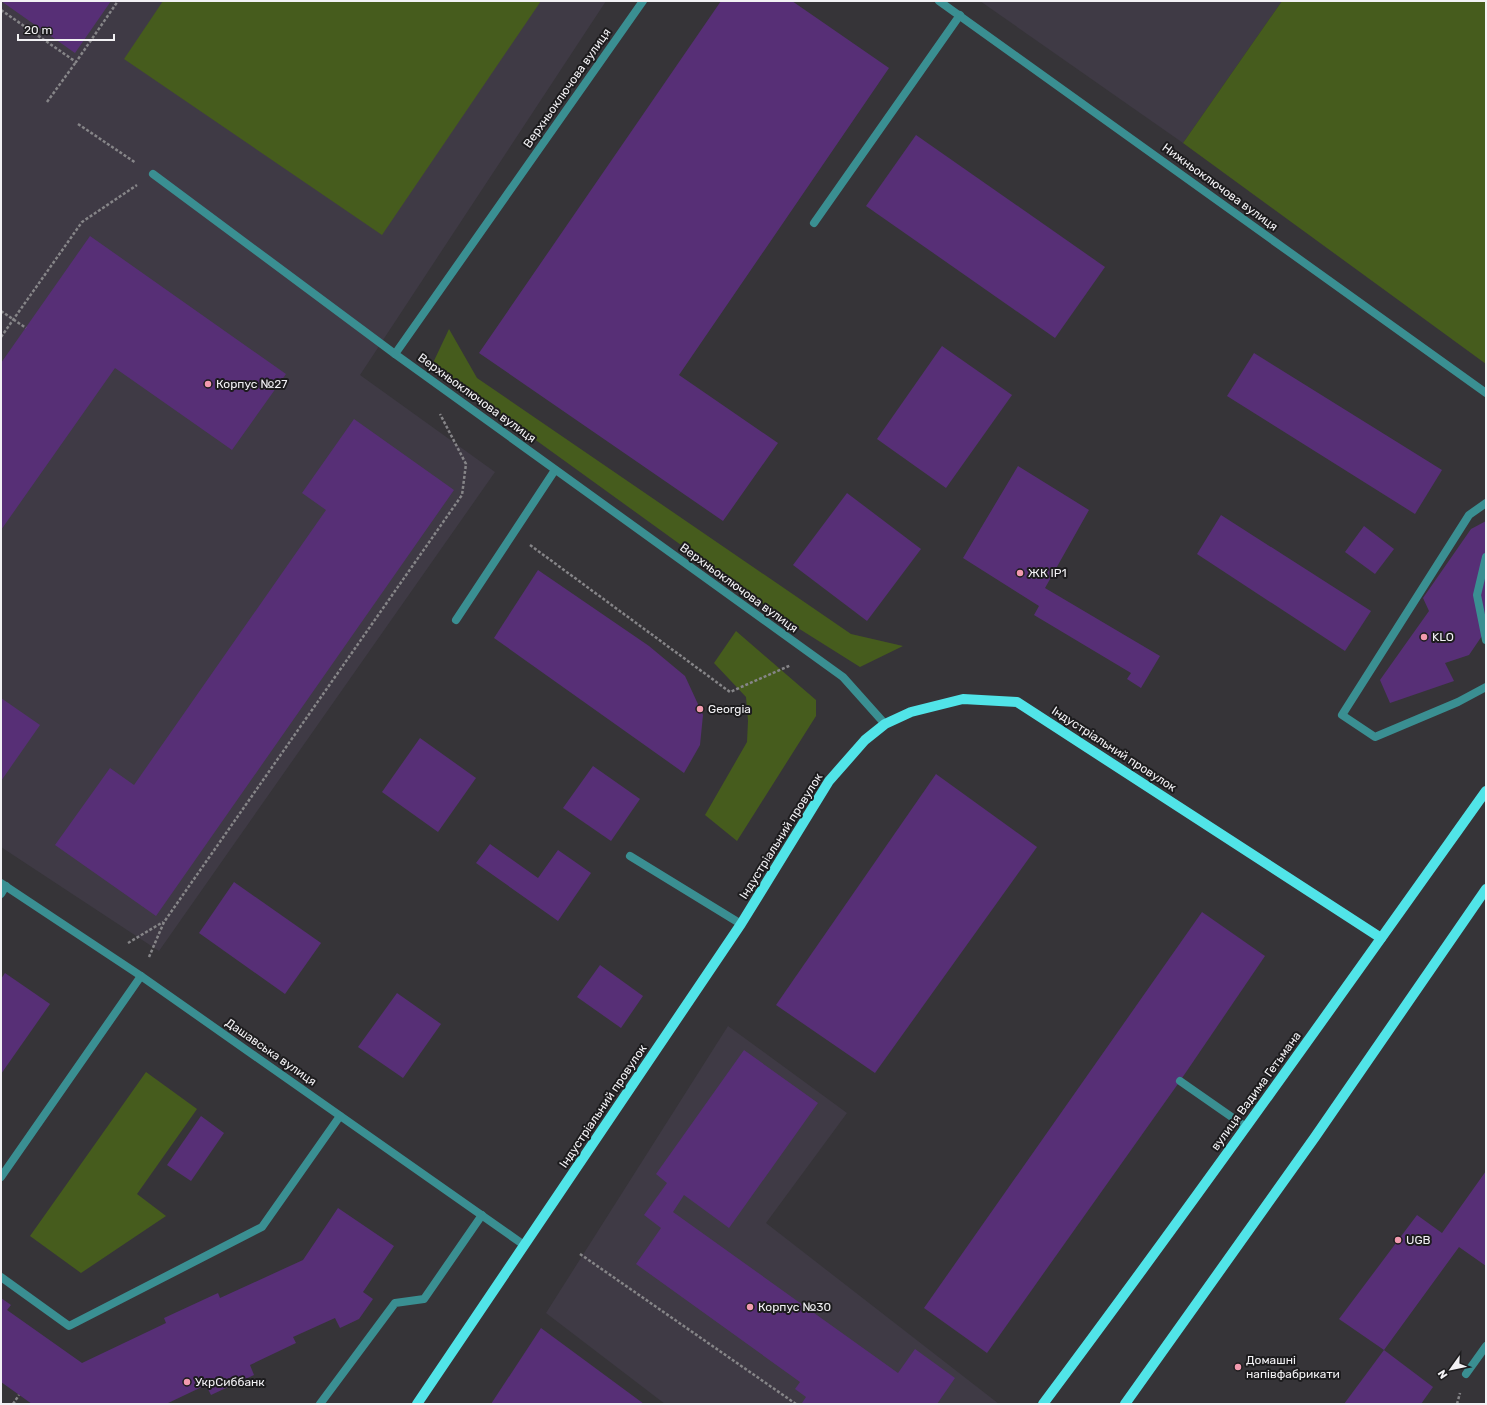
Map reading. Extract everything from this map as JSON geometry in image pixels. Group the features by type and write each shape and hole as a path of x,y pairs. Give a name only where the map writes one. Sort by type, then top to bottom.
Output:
{"main road":[{"name":"Індустріальний провулок","path":"416,1404 741,924 829,781 865,740 885,724 911,712 963,699 1017,702 1381,938"},
{"name":"вулиця Вадима Гетьмана","path":"1043,1404 1149,1262 1486,791"},
{"path":"1125,1404 1315,1137 1486,889"}],"street":[{"name":"Верхньоключова вулиця","path":"643,1 395,354 843,677 885,724"},
{"name":"Нижньоключова вулиця","path":"944,2 1486,393"},
{"path":"814,224 960,15"},
{"path":"152,174 395,354"},
{"path":"456,620 556,470"},
{"path":"1486,503 1469,515 1342,715 1374,737 1458,702 1486,687"},
{"path":"1486,557 1477,594 1486,640"},
{"path":"630,856 741,924"},
{"path":"1,894 4,885"},
{"name":"Дашавська вулиця","path":"4,885 141,976 524,1245"},
{"path":"1,1177 141,976"},
{"path":"1180,1081 1246,1127"},
{"path":"1,1277 69,1326 262,1227 340,1116"},
{"path":"320,1404 394,1303 424,1299 482,1215"},
{"path":"1466,1374 1486,1346"}],"path":[{"path":"47,102 118,1"},
{"path":"1,10 76,62"},
{"path":"1,337 82,222 152,174 78,124"},
{"path":"1,311 26,328"},
{"path":"141,976 164,922 462,495 466,464 436,407"},
{"path":"514,533 730,692 812,656"},
{"path":"124,946 164,922"},
{"path":"580,1254 796,1404"},
{"path":"13,1404 19,1395"}],"shaded area":[{"path":"1,1 606,1 360,375 495,472 159,951 1,847"},
{"path":"980,1 1282,1 1183,143"},
{"path":"728,1026 847,1113 766,1223 999,1404 665,1404 546,1313"}],"green space":[{"path":"163,1 541,1 382,235 124,59"},
{"path":"1282,1 1486,1 1486,364 1183,143"},
{"path":"449,329 477,378 851,634 903,646 860,667 782,618 432,365"},
{"path":"736,631 816,700 816,716 737,841 705,815 747,742 748,721 746,697 714,663"},
{"path":"146,1072 197,1109 137,1194 166,1216 81,1273 30,1236"}],"building":[{"path":"1,1 111,1 75,53"},
{"path":"721,1 792,1 889,68 679,375 778,443 723,521 479,353"},
{"path":"916,135 1105,267 1055,338 866,206"},
{"name":"Корпус №27","path":"90,236 286,374 232,450 115,368 1,530 1,363"},
{"path":"942,346 1012,395 946,488 877,439"},
{"path":"1254,353 1442,470 1415,514 1227,396"},
{"path":"354,419 454,490 156,916 55,845 110,768 134,785 326,510 302,493"},
{"name":"ЖК IP1","path":"1018,466 1089,510 1045,588 1160,656 1141,688 1127,679 1131,673 1034,615 1039,606 963,558"},
{"path":"847,493 921,549 867,621 793,565"},
{"path":"1221,515 1371,611 1345,651 1197,554"},
{"path":"1486,521 1486,630 1469,655 1445,663 1454,681 1390,703 1380,680 1429,611 1423,598 1471,529"},
{"path":"1364,526 1394,549 1375,574 1345,552"},
{"path":"538,570 649,646 685,676 703,715 700,745 684,773 494,638"},
{"path":"1,698 40,725 1,781"},
{"path":"420,738 476,778 438,832 382,792"},
{"path":"593,766 640,799 611,841 563,808"},
{"path":"936,774 1037,847 875,1073 776,1005"},
{"path":"490,844 538,878 558,850 591,873 558,921 476,863"},
{"path":"234,882 321,943 285,994 199,933"},
{"path":"1202,912 1265,956 1180,1081 987,1353 924,1308"},
{"path":"600,965 643,996 621,1028 577,997"},
{"path":"5,973 50,1004 1,1074 1,979"},
{"path":"397,993 441,1024 403,1078 358,1047"},
{"path":"744,1050 818,1103 729,1228 684,1195 673,1212 898,1373 915,1349 955,1378 937,1404 803,1404 802,1403 806,1397 795,1389 800,1382 636,1264 661,1228 644,1215 667,1183 656,1174"},
{"path":"201,1116 224,1133 191,1181 167,1165"},
{"path":"1486,1171 1486,1266 1459,1247 1384,1350 1339,1319 1417,1215 1442,1233"},
{"path":"338,1208 394,1246 363,1292 373,1299 359,1319 340,1328 335,1318 293,1337 296,1343 250,1365 254,1375 211,1395 206,1385 166,1404 32,1404 1,1382 1,1298 11,1305 7,1310 82,1363 166,1323 164,1318 218,1293 220,1298 303,1260"},
{"path":"541,1328 644,1404 491,1404"},
{"path":"1384,1350 1433,1387 1421,1404 1344,1404"}],"place":[{"name":"Корпус №27","path":"208,384"},
{"name":"ЖК IP1","path":"1020,573"},
{"name":"KLO","path":"1424,637"},
{"name":"Georgia","path":"700,709"},
{"name":"UGB","path":"1398,1240"},
{"name":"Корпус №30","path":"750,1307"},
{"name":"Домашні напівфабрикати","path":"1238,1367"},
{"name":"УкрСиббанк","path":"187,1382"}]}
